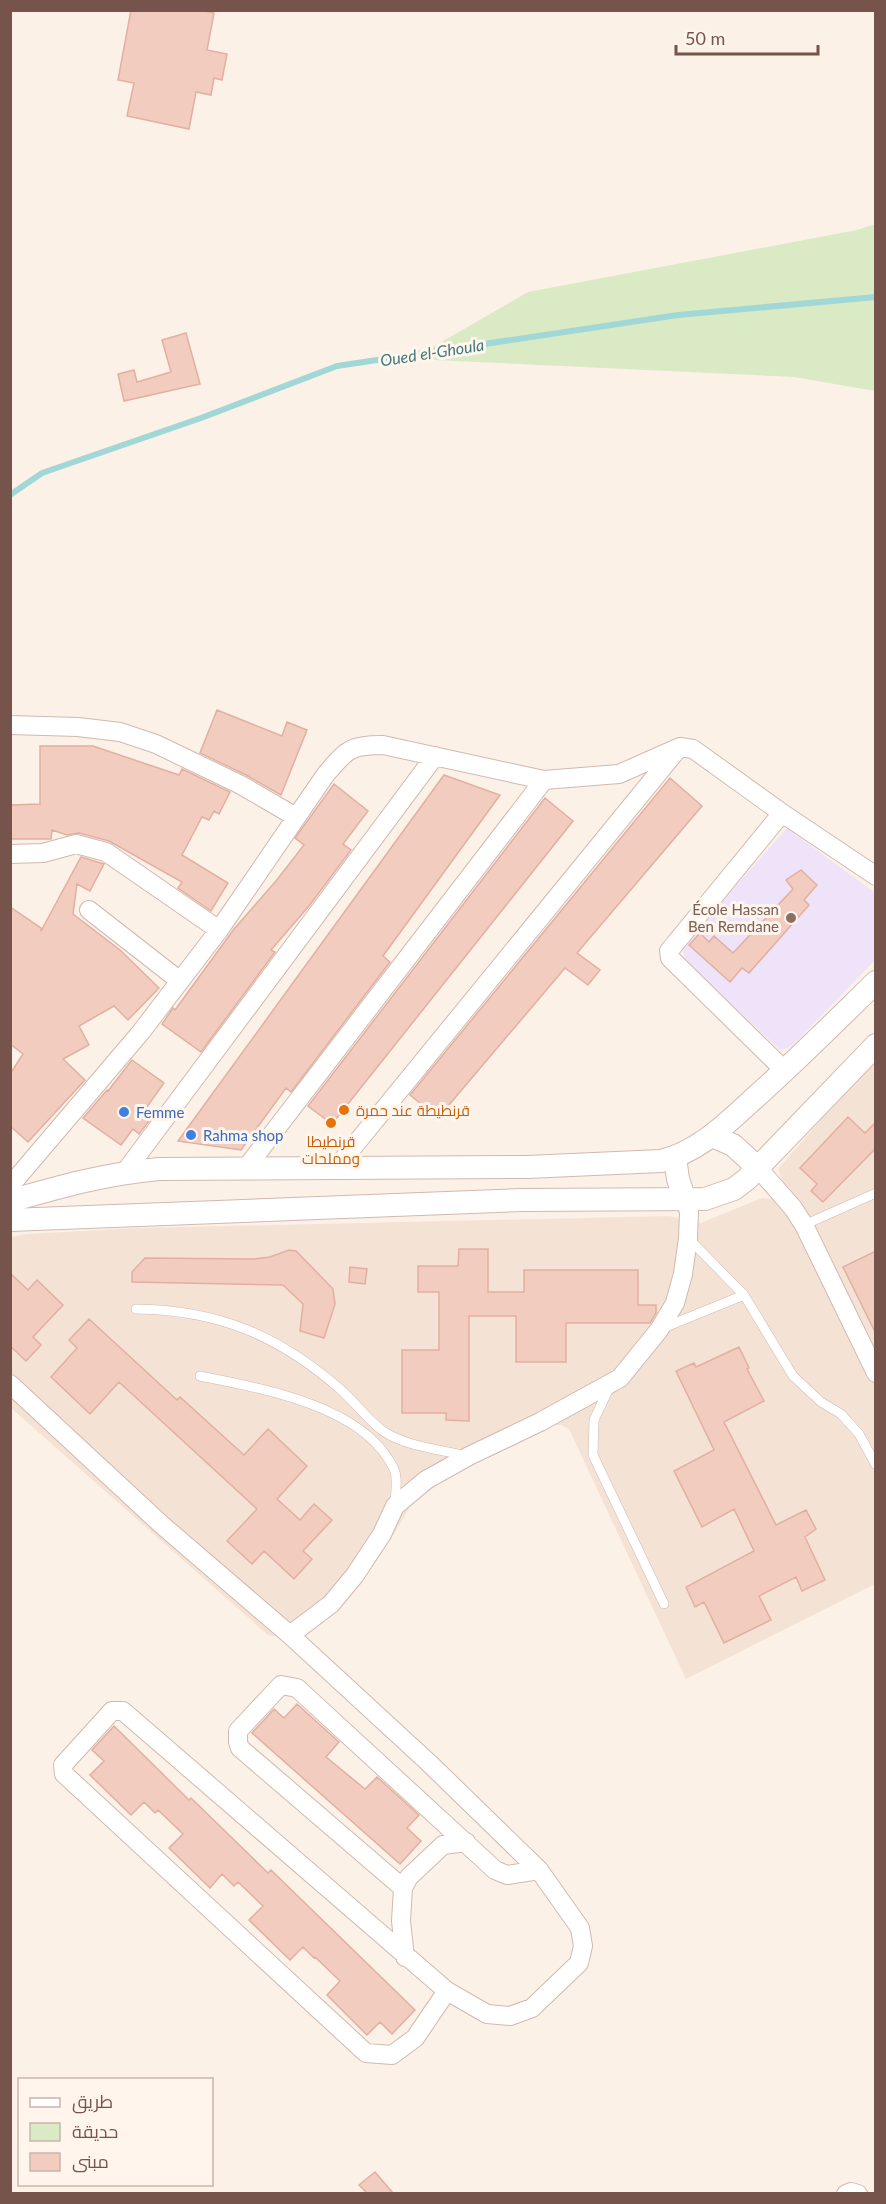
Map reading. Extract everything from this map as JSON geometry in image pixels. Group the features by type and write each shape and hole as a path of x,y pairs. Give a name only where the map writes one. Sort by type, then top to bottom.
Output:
{"street":[{"path":"10,725 78,727 120,732 156,744 230,780 296,817"},
{"path":"10,1186 141,1032 219,930 326,774 346,752 361,745 383,745 543,780 619,774 680,747 693,748 782,813 876,876"},
{"path":"336,1168 680,747"},
{"path":"125,1172 435,756"},
{"path":"246,1168 543,780"},
{"path":"782,813 669,951 670,958 784,1071"},
{"path":"10,854 43,853 75,844 106,852 219,930"},
{"path":"836,850 876,859"},
{"path":"89,910 180,981"},
{"path":"10,1201 89,1179 125,1172 159,1169 527,1167 642,1163 675,1157 712,1136 784,1071 876,982"},
{"path":"10,1220 523,1200 705,1199 734,1190 876,1045"},
{"path":"712,1136 733,1145 780,1191 793,1208 804,1225 876,1373"},
{"path":"290,1635 331,1604 355,1575 382,1534 395,1506 426,1480 620,1378 659,1330 675,1304 683,1274 688,1238 689,1212 678,1179 675,1157"},
{"path":"10,1384 162,1525 290,1635 429,1763 539,1870 580,1928 583,1946 579,1963 532,2008 510,2016 487,2014 447,1991 405,1957 123,1711 112,1711 63,1766 64,1774 366,2053 392,2055 415,2038 447,1991"},
{"path":"403,1888 240,1748 238,1731 281,1685 297,1688 495,1870 507,1875 518,1875 539,1870"},
{"path":"405,1957 401,1921 403,1888 409,1877 443,1845 466,1842"},
{"path":"846,2193 858,2193"}],"lane":[{"path":"804,1225 876,1193"},
{"path":"688,1238 744,1295 794,1376 821,1402 841,1414 859,1434 876,1465"},
{"path":"659,1330 744,1295"},
{"path":"136,1310 170,1310 216,1318 263,1335 294,1354 340,1389 383,1431 403,1441 469,1456"},
{"path":"200,1376 257,1388 309,1405 352,1424 382,1450 395,1472 395,1506"},
{"path":"612,1383 594,1420 593,1455 664,1604"}],"shaded area":[{"name":"École Hassan Ben Remdane","path":"787,828 875,893 875,960 794,1044 780,1050 685,960 683,951 685,942"},
{"path":"875,1058 875,1584 686,1679 569,1429 561,1425 551,1425 460,1470 429,1491 410,1507 362,1580 335,1613 312,1630 286,1638 268,1635 11,1408 11,1237 27,1234 138,1228 669,1216 701,1223 762,1198 781,1200 791,1205 778,1169"}],"green space":[{"path":"875,224 875,391 794,377 412,359 528,292 857,230"}],"building":[{"path":"131,10 200,10 214,13 207,50 227,54 222,80 214,78 211,95 196,92 189,129 127,116 134,83 118,80"},
{"path":"186,333 200,384 124,401 118,374 134,370 137,382 171,372 162,340"},
{"path":"217,710 282,736 287,722 307,730 281,795 200,753"},
{"path":"40,746 93,746 179,775 182,769 230,792 219,814 214,811 209,820 202,817 182,855 228,883 211,911 178,888 182,882 109,841 79,833 67,835 52,830 51,839 10,839 10,805 40,804"},
{"path":"444,775 500,795 383,956 390,962 291,1092 286,1088 241,1150 178,1141"},
{"path":"670,778 702,806 577,953 600,970 588,985 565,968 438,1118 410,1095"},
{"path":"334,784 368,811 343,844 351,850 309,906 271,950 275,952 201,1052 162,1024 173,1008 175,1010 234,929 304,845 295,838"},
{"path":"545,798 573,821 332,1124 308,1106"},
{"path":"81,857 104,864 90,891 77,884 73,914 120,950 159,988 128,1020 114,1006 79,1026 89,1045 63,1059 85,1080 28,1142 10,1126 10,1074 23,1054 10,1044 10,907 41,928 41,931"},
{"path":"801,870 817,885 804,900 809,905 749,973 742,968 730,982 689,945 700,933 709,942 714,936 733,953 793,889 786,880"},
{"path":"132,1060 164,1083 144,1111 152,1117 139,1134 133,1129 121,1145 83,1118"},
{"path":"848,1117 865,1133 876,1122 876,1148 823,1202 811,1191 817,1184 800,1168"},
{"path":"459,1249 488,1249 488,1292 524,1292 524,1270 638,1270 638,1305 656,1305 656,1313 650,1323 566,1323 566,1362 516,1362 516,1316 469,1316 469,1421 446,1420 446,1413 402,1413 402,1350 439,1350 439,1292 418,1292 418,1266 458,1266"},
{"path":"289,1250 296,1251 333,1289 335,1304 324,1338 300,1331 303,1304 283,1285 132,1282 132,1272 145,1258 254,1259 270,1257"},
{"path":"876,1251 876,1334 843,1267"},
{"path":"350,1267 367,1269 365,1284 349,1282"},
{"path":"10,1273 28,1290 37,1280 63,1305 33,1337 41,1345 26,1361 10,1346"},
{"path":"89,1319 177,1400 180,1397 244,1455 268,1429 307,1466 277,1499 300,1520 314,1504 332,1520 303,1551 312,1559 294,1579 264,1551 252,1564 227,1541 257,1509 119,1382 90,1414 51,1377 77,1348 69,1340"},
{"path":"739,1347 749,1368 747,1369 764,1401 724,1422 776,1525 806,1510 816,1529 805,1537 825,1580 802,1591 796,1577 759,1596 771,1620 724,1643 704,1602 695,1607 686,1587 754,1551 734,1509 702,1527 674,1471 714,1450 676,1371 694,1363 696,1367"},
{"path":"297,1704 339,1742 326,1757 365,1789 377,1777 419,1815 407,1828 421,1841 400,1864 252,1733 274,1709 284,1718"},
{"path":"114,1726 268,1873 271,1870 415,2010 392,2034 380,2022 367,2035 327,1995 340,1981 303,1947 290,1960 249,1920 263,1906 238,1882 234,1886 222,1874 210,1888 169,1848 183,1834 158,1810 155,1813 144,1802 131,1815 90,1775 104,1761 92,1750"},
{"path":"375,2172 393,2193 367,2193 359,2185"}],"waterway":[{"name":"Oued el-Ghoula","path":"10,495 42,473 201,418 337,366 678,315 876,297"}],"place":[{"name":"École Hassan Ben Remdane","path":"791,918"},
{"name":"قرنطيطة عند حمرة","path":"344,1110"},
{"name":"Femme","path":"124,1112"},
{"name":"قرنطيطا ومملحات","path":"331,1123"},
{"name":"Rahma shop","path":"191,1135"}]}
